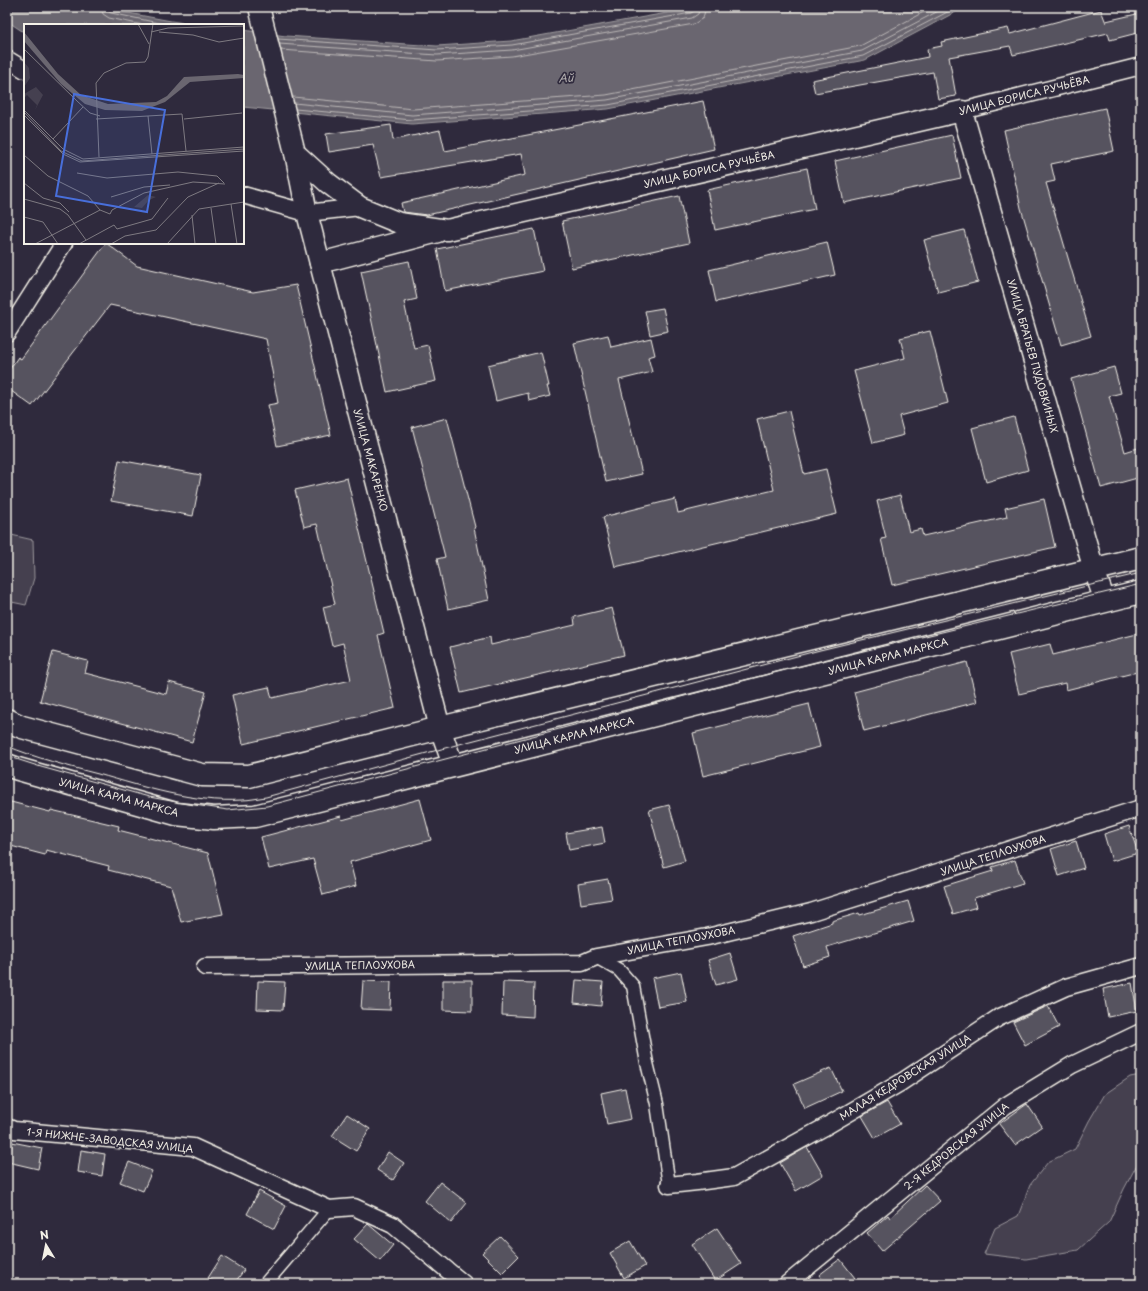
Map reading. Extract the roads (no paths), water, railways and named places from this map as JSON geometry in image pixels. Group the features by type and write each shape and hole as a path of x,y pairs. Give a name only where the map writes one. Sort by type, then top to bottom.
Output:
{"main road":[{"path":"7,720 22,727 202,775 249,776 440,728 1141,558"},
{"name":"УЛИЦА КАРЛА МАРКСА","path":"7,765 176,814 214,818 255,816 1141,592"}],"street":[{"name":"УЛИЦА МАКАРЕНКО","path":"259,7 293,144 307,213 440,728 453,765"},
{"path":"7,59 24,69"},
{"name":"УЛИЦА БОРИСА РУЧЬЁВА","path":"293,144 328,183 360,207 399,223 448,230 962,111 1141,66"},
{"name":"УЛИЦА БРАТЬЕВ ПУДОВКИНЫХ","path":"962,111 1094,570 1105,601"},
{"path":"244,195 307,213 360,207"},
{"path":"320,262 448,230"},
{"path":"7,332 63,244"},
{"name":"УЛИЦА ТЕПЛОУХОВА","path":"204,967 582,963 596,957 707,937 811,912 1141,808"},
{"path":"596,957 619,970 633,986 647,1063 657,1104 669,1185"},
{"name":"МАЛАЯ КЕДРОВСКАЯ УЛИЦА","path":"669,1185 734,1176 823,1128 900,1083 998,1018 1066,987 1141,966"},
{"name":"2-Я КЕДРОВСКАЯ УЛИЦА","path":"787,1284 1005,1106 1072,1065 1141,1032"},
{"name":"1-Я НИЖНЕ-ЗАВОДСКАЯ УЛИЦА","path":"7,1127 14,1130 193,1147 329,1209 354,1207 393,1225 464,1284"},
{"path":"265,1284 329,1209"}],"water":[{"path":"7,7 106,7 112,10 192,24 24,24 24,32 7,21"},
{"name":"Ай","path":"700,7 965,7 865,60 608,109 412,124 244,107 244,30 286,36 437,46 511,41"}],"tram line":[{"path":"7,746 52,762 187,797 224,800 254,799 820,650 1141,573"},
{"path":"7,756 149,797 228,810 267,806 768,674 1141,584"}]}
